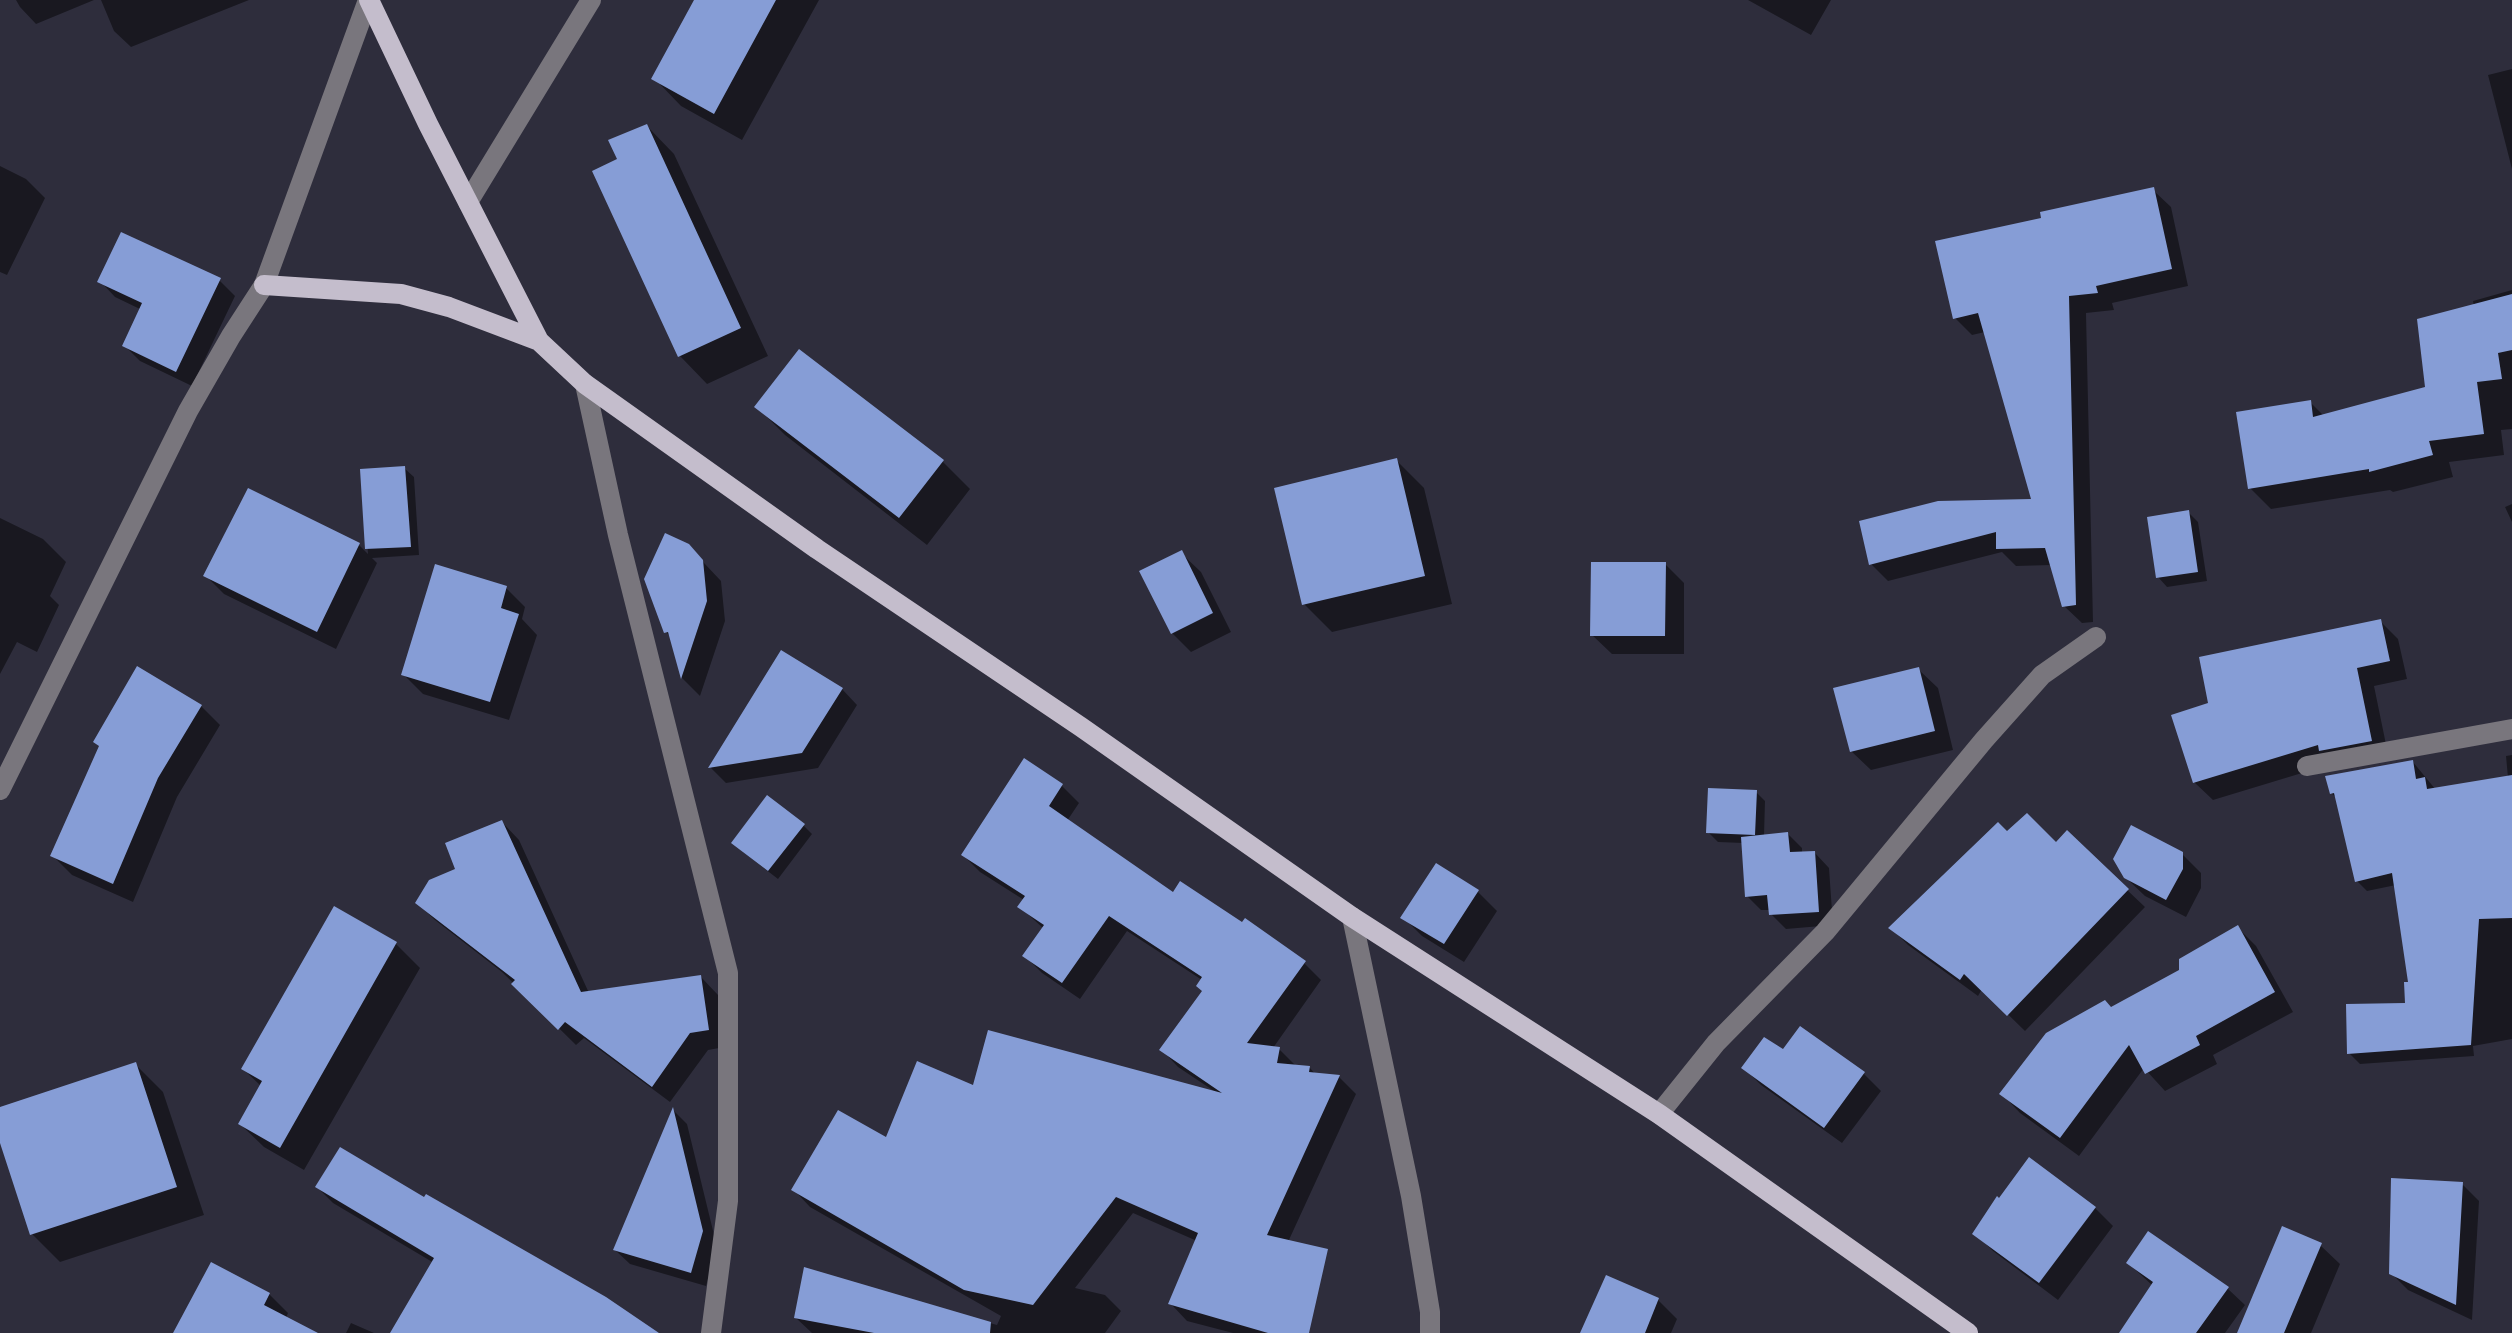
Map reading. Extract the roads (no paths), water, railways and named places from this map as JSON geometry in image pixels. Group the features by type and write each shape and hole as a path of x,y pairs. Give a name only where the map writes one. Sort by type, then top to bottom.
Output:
{"main road":[{"path":"369,0 539,341 585,384 817,549 1081,727 1352,917 1659,1114 1968,1333"},
{"path":"264,285 401,294 449,307 539,341"}],"street":[{"path":"0,790 188,411 264,285 369,0"},
{"path":"468,202 591,0"},
{"path":"585,384 618,535 728,973 728,1201 711,1333"},
{"path":"1659,1114 1716,1043 1825,932 2042,675 2096,637"},
{"path":"2307,766 2512,729"},
{"path":"1352,917 1411,1196 1430,1312 1430,1333"}]}
